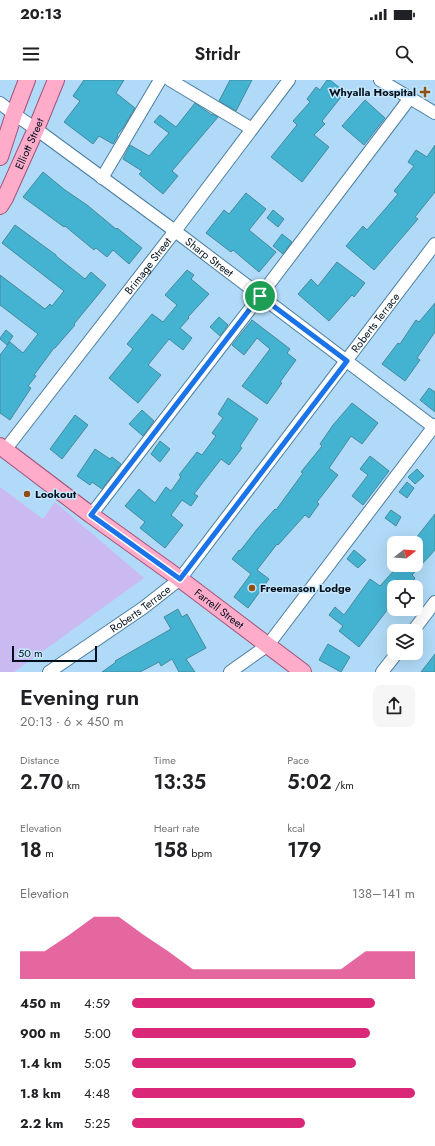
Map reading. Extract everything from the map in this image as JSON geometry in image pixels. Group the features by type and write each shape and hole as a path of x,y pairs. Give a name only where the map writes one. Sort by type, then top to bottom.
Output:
{"main road":[{"name":"Elliott Street","path":"0,157 27,80"},
{"name":"Elliott Street","path":"0,206 36,129 56,80"},
{"name":"Farrell Street","path":"2,448 303,672"}],"street":[{"path":"102,178 160,80"},
{"path":"170,80 252,129"},
{"name":"Brimage Street","path":"2,448 175,231 289,80"},
{"path":"380,80 435,113"},
{"path":"91,515 410,98"},
{"name":"Sharp Street","path":"0,103 175,231 434,427"},
{"name":"Roberts Terrace","path":"49,672 143,608 180,579 435,244"},
{"path":"230,672 268,645 434,427"},
{"path":"418,624 435,602"},
{"path":"382,672 391,660"}],"shaded area":[{"path":"0,487 43,519 55,502 144,578 14,672 0,672"}],"building":[{"path":"84,80 124,80 116,93 135,108 117,135 118,136 113,144 99,136 93,144 64,122 80,101 73,96"},
{"path":"230,80 252,80 236,111 219,101"},
{"path":"327,80 330,80 345,92 322,121 325,124 314,135 329,147 302,182 271,157 297,125 293,121 310,102 307,99 316,87 320,90"},
{"path":"365,100 385,118 364,145 342,126"},
{"path":"195,103 212,115 218,117 172,171 178,176 163,194 139,174 142,171 123,159 130,145 149,156 169,133 154,122 160,115 176,127"},
{"path":"435,145 435,192 415,217 418,219 374,270 346,246 363,226 367,230 398,194 394,191 414,166 408,162 416,150 427,157"},
{"path":"43,172 142,248 129,264 113,250 107,257 96,248 94,250 65,226 64,227 23,197"},
{"path":"246,193 266,209 249,230 276,252 259,272 233,250 231,252 206,233 224,210 229,214"},
{"path":"273,210 284,219 278,227 267,218"},
{"path":"15,225 56,255 85,279 91,272 106,285 74,324 75,325 54,348 34,375 36,376 28,386 31,388 10,420 0,413 0,355 10,342 23,353 38,334 0,305 0,275 45,309 50,304 52,306 64,291 2,243"},
{"path":"282,234 292,242 283,254 273,246"},
{"path":"337,262 365,283 354,297 352,295 329,321 298,294 311,279 318,286"},
{"path":"187,270 194,275 191,279 209,294 180,328 192,338 183,350 169,339 148,365 161,375 138,403 109,378 133,349 127,344 152,314 163,322 177,305 165,295"},
{"path":"435,303 435,332 417,358 420,360 405,381 382,364 398,343 400,344 416,320 419,322"},
{"path":"219,317 228,325 220,336 210,327"},
{"path":"252,320 290,349 287,353 296,360 280,382 282,383 267,404 242,386 270,349 257,338 244,355 232,345"},
{"path":"6,330 13,336 7,345 0,339"},
{"path":"429,388 435,392 435,412 420,400"},
{"path":"228,398 258,419 240,446 242,448 229,465 221,459 194,494 198,496 191,506 182,500 171,515 183,525 165,548 140,528 145,522 125,506 139,489 155,503 166,487 171,491 181,477 179,475 197,452 202,455 216,436 212,433 223,418 218,414"},
{"path":"352,403 378,423 362,444 351,436 329,468 338,475 317,502 319,504 309,518 305,515 278,545 277,544 257,570 269,579 248,608 234,597 251,574 232,559 275,509 276,510 303,473 301,472 322,446 320,444 333,425"},
{"path":"142,410 154,421 143,436 129,424"},
{"path":"75,415 88,425 62,459 50,449"},
{"path":"160,441 170,449 160,462 151,454"},
{"path":"95,449 110,459 112,457 121,464 102,489 92,482 90,485 77,476"},
{"path":"370,456 389,471 363,505 352,496 368,475 360,469"},
{"path":"417,469 424,476 415,484 408,477"},
{"path":"407,482 414,488 407,498 399,492"},
{"path":"391,510 401,517 396,526 385,518"},
{"path":"435,514 435,550 423,563 423,536 418,536"},
{"path":"354,550 366,560 358,568 347,559"},
{"path":"393,572 415,572 412,575 415,578 413,580 387,580 387,610 359,647 339,631 343,626 329,615 335,607 344,615 370,579 380,586"},
{"path":"178,609 182,617 187,614 206,648 186,659 195,672 179,672 172,659 161,666 159,662 140,672 102,672 116,662 115,661 171,629 164,617"},
{"path":"328,644 350,657 341,672 319,660"},
{"path":"435,654 435,672 421,672"}],"place":[{"name":"Whyalla Hospital","path":"425,92"},
{"name":"Lookout","path":"27,494"},
{"name":"Freemason Lodge","path":"252,588"}],"route":[{"path":"260,296 347,361 180,579 91,515 260,296"}]}
